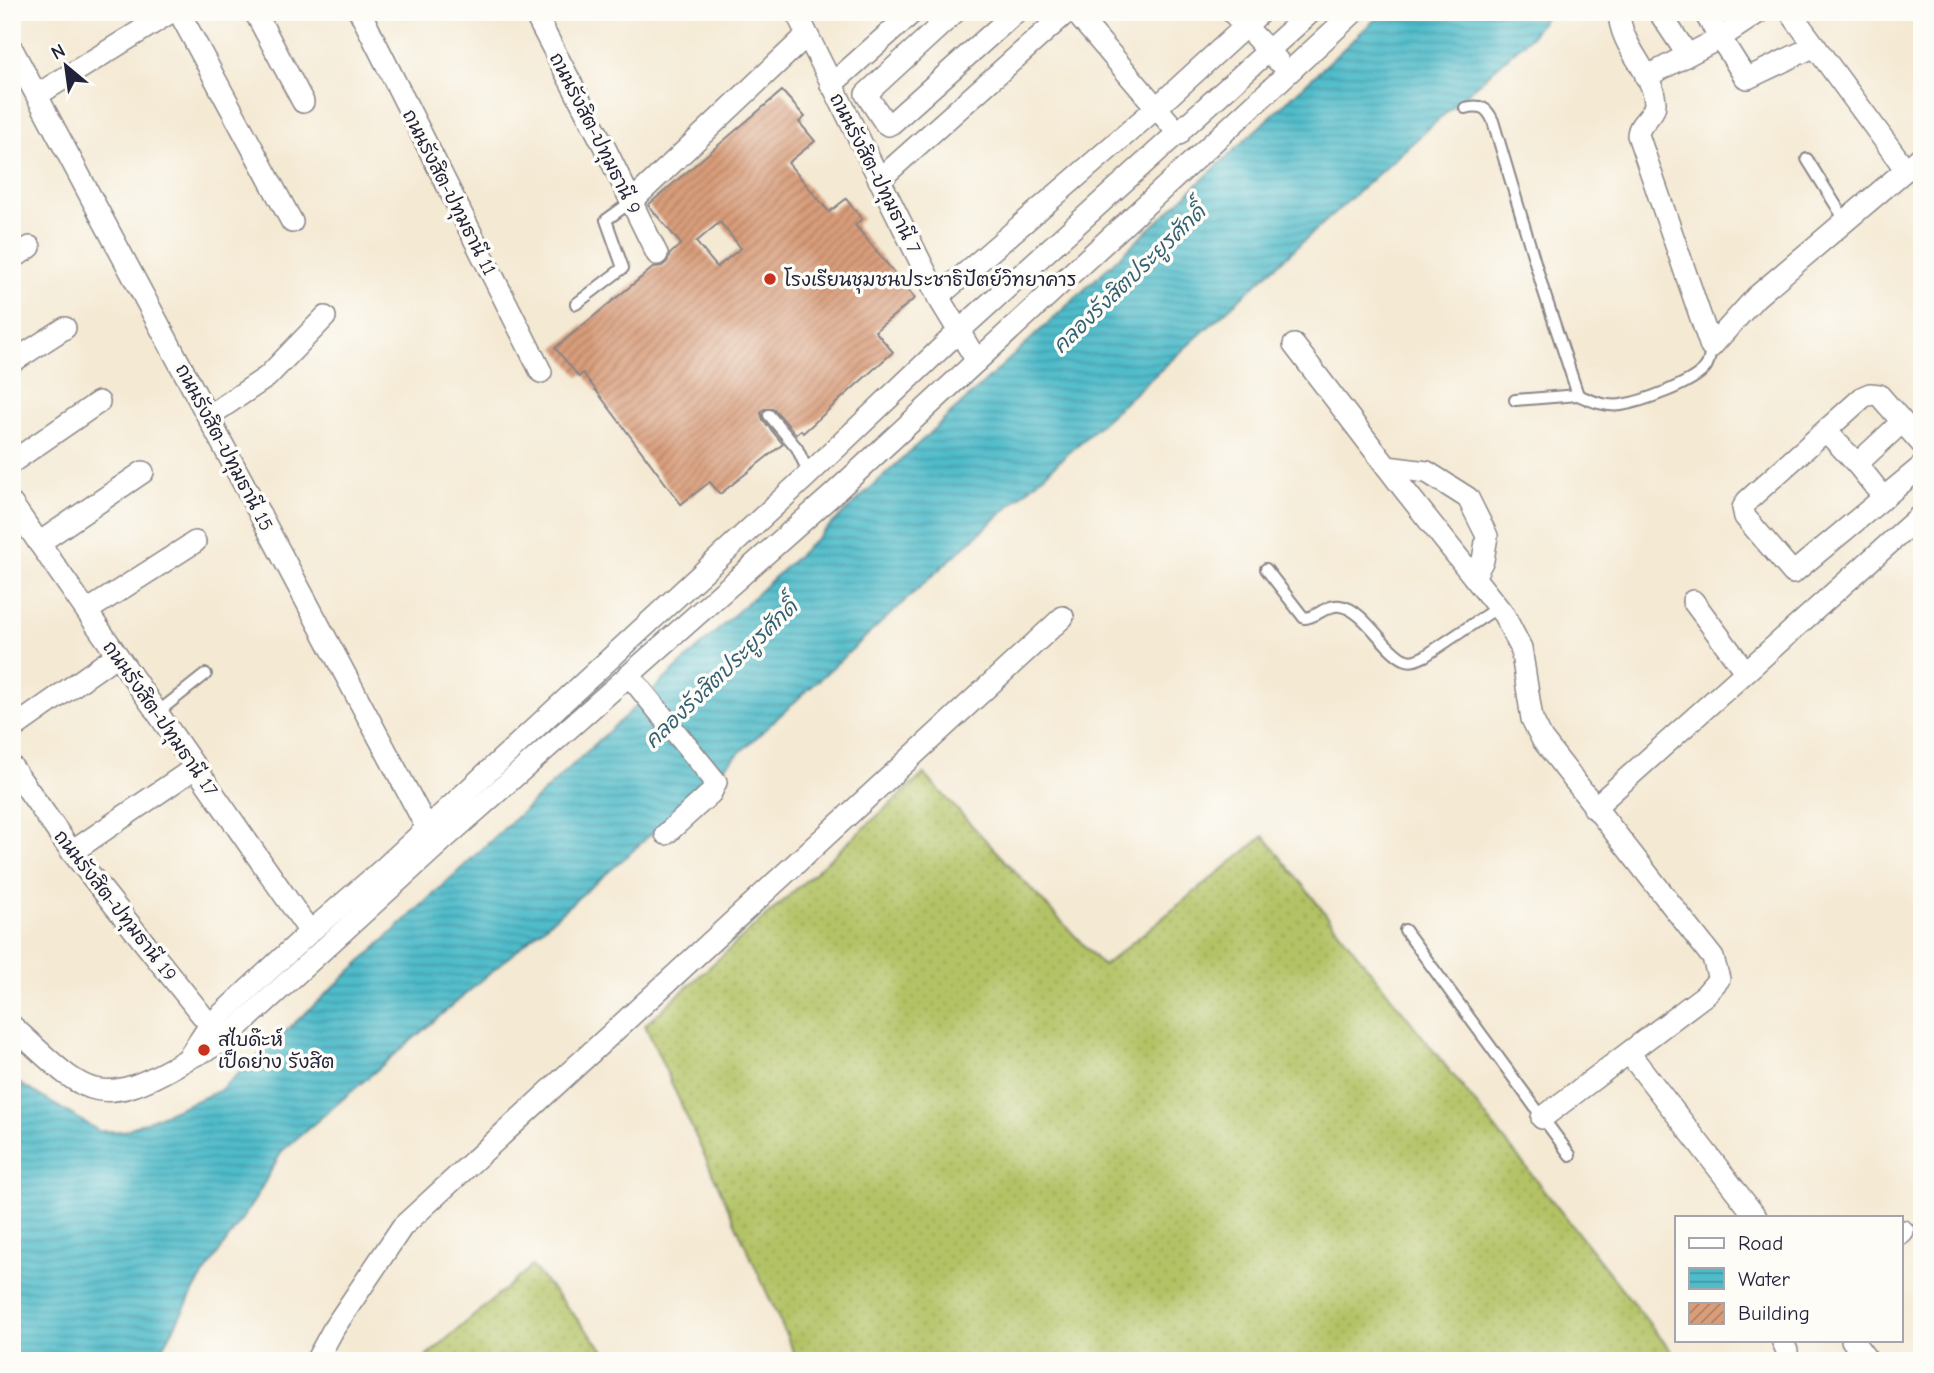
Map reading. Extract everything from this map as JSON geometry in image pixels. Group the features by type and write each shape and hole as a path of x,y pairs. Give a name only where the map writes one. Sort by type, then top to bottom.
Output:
{"street":[{"path":"37,95 171,12"},
{"path":"179,12 292,222"},
{"path":"255,12 303,102"},
{"name":"ถนนรังสิต-ปทุมธานี 11","path":"360,12 541,372"},
{"name":"ถนนรังสิต-ปทุมธานี 9","path":"534,12 657,254"},
{"name":"ถนนรังสิต-ปทุมธานี 7","path":"796,12 938,297 977,361"},
{"path":"831,85 914,12"},
{"path":"955,12 866,94 888,125 1012,14"},
{"path":"879,180 1067,12"},
{"path":"1075,12 1179,134"},
{"path":"938,297 1155,109 1239,20 1261,12"},
{"path":"216,1033 434,835 958,332 1311,12"},
{"path":"12,1026 76,1082 94,1090 110,1092 135,1087 188,1058 207,1052 216,1033 310,932 634,682 1354,12"},
{"path":"1619,12 1624,37 1646,77 1655,105 1653,112 1639,126 1638,135 1711,347 1756,297 1914,163 1815,46 1790,12"},
{"path":"1659,12 1687,54"},
{"path":"1704,12 1748,78 1815,46"},
{"path":"1646,77 1720,38 1759,12"},
{"path":"1239,20 1289,73"},
{"path":"631,202 807,35"},
{"name":"ถนนรังสิต-ปทุมธานี 15","path":"12,49 434,835"},
{"path":"209,416 267,377 325,317"},
{"path":"12,362 65,328"},
{"path":"1294,345 1499,607 1521,648 1532,719 1542,739 1713,958 1719,979 1705,995 1542,1118"},
{"path":"1922,444 1879,395 1870,394 1863,397 1827,432 1747,500 1743,508 1745,517 1793,573 1922,466"},
{"path":"12,462 99,402"},
{"path":"1857,464 1902,422"},
{"path":"1827,432 1884,498"},
{"path":"1387,467 1427,472 1468,498 1487,536 1483,560 1474,577"},
{"path":"39,543 144,472"},
{"name":"ถนนรังสิต-ปทุมธานี 17","path":"12,504 310,932"},
{"path":"1594,808 1922,514"},
{"path":"87,611 195,542"},
{"path":"1693,601 1745,671"},
{"path":"316,1361 334,1328 402,1227 1063,617"},
{"path":"13,727 117,655"},
{"path":"634,682 716,782 715,789 666,834"},
{"name":"ถนนรังสิต-ปทุมธานี 19","path":"12,767 72,852 216,1033"},
{"path":"72,852 196,767"},
{"path":"1629,1053 1755,1216"},
{"path":"1854,1342 1868,1361"}],"lane":[{"path":"1465,108 1482,106 1493,121 1578,395"},
{"path":"1807,159 1845,220"},
{"path":"576,304 623,268 606,220 631,202"},
{"path":"1515,400 1578,395 1599,404 1621,405 1679,386 1706,368 1711,347"},
{"path":"769,415 797,448 809,474"},
{"path":"1266,569 1304,618 1311,618 1333,606 1342,606 1369,625 1404,660 1414,661 1425,656 1499,607"},
{"path":"158,712 206,674"},
{"path":"1405,930 1570,1155"}],"green space":[{"path":"924,774 1103,966 1264,836 1679,1361 798,1361 645,1025"},
{"path":"532,1266 613,1361 421,1361"}],"water":[{"name":"คลองรังสิตประยูรศักดิ์","path":"1383,12 1549,12 1531,36 932,576 627,856 282,1151 254,1201 197,1285 156,1361 12,1361 12,1079 99,1131 124,1131 219,1091"}],"building":[{"name":"โรงเรียนชุมชนประชาธิปัตย์วิทยาคาร","path":"782,91 805,117 799,122 815,141 788,163 829,212 846,199 862,219 855,225 915,298 875,331 893,352 803,433 801,430 796,434 774,409 764,409 761,413 763,420 783,444 720,494 710,482 681,504 583,373 579,377 555,348 654,267 667,262 670,254 681,244 648,205","holes":["720,222 741,248 717,267 696,242"]}],"place":[{"name":"โรงเรียนชุมชนประชาธิปัตย์วิทยาคาร","path":"770,279"},
{"name":"สุไบด๊ะห์ เป็ดย่าง รังสิต","path":"204,1050"}]}
